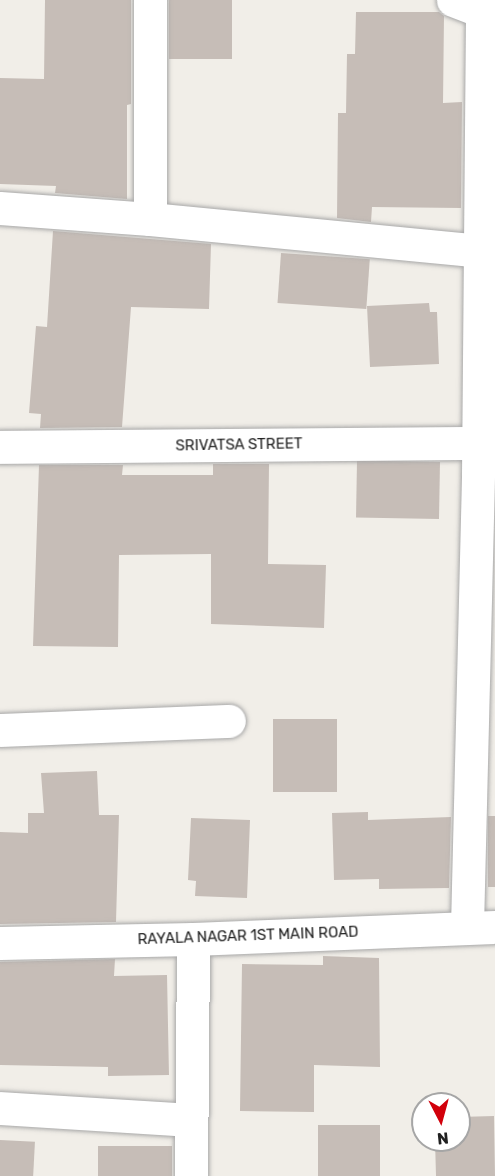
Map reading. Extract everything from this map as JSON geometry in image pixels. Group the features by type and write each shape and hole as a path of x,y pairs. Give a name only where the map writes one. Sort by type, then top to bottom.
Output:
{"street":[{"path":"150,0 150,219"},
{"path":"472,4 484,464 481,927"},
{"path":"0,208 150,219 480,251"},
{"name":"SRIVATSA STREET","path":"0,447 484,464"},
{"path":"0,730 229,722"},
{"name":"RAYALA NAGAR 1ST MAIN ROAD","path":"0,943 193,939 481,927"},
{"path":"191,1176 193,939"},
{"path":"0,1108 191,1120"}],"building":[{"path":"45,0 131,0 131,104 127,105 127,199 55,193 56,186 0,184 0,78 44,79"},
{"path":"169,0 232,0 232,59 169,59"},
{"path":"356,12 439,12 444,16 443,103 462,102 461,208 372,207 371,222 337,218 338,113 346,113 347,54 355,54"},
{"path":"53,231 211,244 209,309 131,307 122,427 40,428 41,414 29,413 36,326 47,327"},
{"path":"281,253 370,259 366,309 278,303"},
{"path":"429,303 430,312 437,312 439,364 370,367 367,306"},
{"path":"357,461 440,462 439,519 356,518"},
{"path":"213,464 269,464 268,564 326,565 324,628 211,624 211,554 119,555 118,647 33,646 39,465 123,465 122,475 213,475"},
{"path":"273,719 337,719 337,792 273,792"},
{"path":"97,771 99,815 119,815 116,922 0,924 0,832 28,833 28,813 44,813 41,773"},
{"path":"368,812 368,820 451,817 449,888 379,889 379,879 334,880 332,813"},
{"path":"488,816 495,816 495,887 488,887"},
{"path":"191,818 250,820 247,898 195,896 196,881 188,880"},
{"path":"323,956 379,958 380,1067 314,1065 314,1112 240,1111 242,964 323,965"},
{"path":"115,959 114,976 167,975 169,1075 108,1076 108,1067 0,1065 0,962"},
{"path":"494,1116 495,1176 436,1176 435,1152 471,1152 471,1117"},
{"path":"318,1125 380,1125 380,1176 318,1176"},
{"path":"0,1140 35,1142 33,1176 0,1176"},
{"path":"98,1146 172,1146 172,1176 98,1176"}]}
